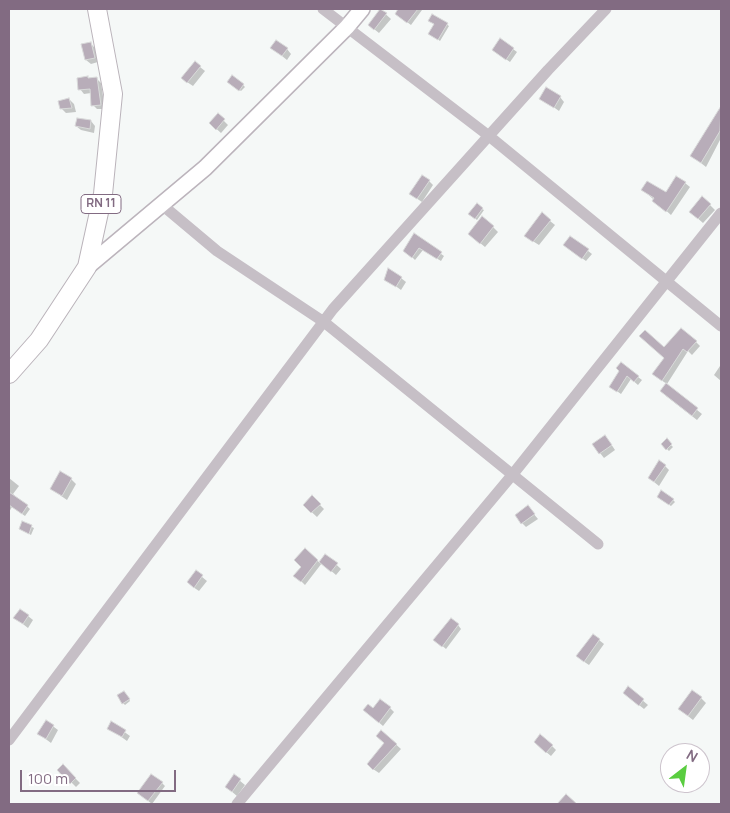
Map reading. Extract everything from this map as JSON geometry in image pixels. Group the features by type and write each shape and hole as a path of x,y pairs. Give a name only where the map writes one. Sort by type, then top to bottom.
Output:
{"main road":[{"name":"RN 11","path":"9,374 39,340 87,267 104,194 113,94 97,9"}],"street":[{"path":"323,9 489,136 721,326"},
{"path":"87,267 205,168 347,27 362,9"},
{"path":"9,740 324,322 489,136 606,9"},
{"path":"161,204 217,251 324,322 598,544"},
{"path":"236,804 513,474 721,213"}],"building":[{"path":"380,9 387,13 374,30 368,25"},
{"path":"398,9 418,9 407,23 395,14"},
{"path":"432,14 448,23 438,40 428,34 434,24 428,21"},
{"path":"500,38 514,48 506,60 492,50"},
{"path":"276,40 288,48 282,56 270,48"},
{"path":"91,42 95,58 85,60 81,44"},
{"path":"195,61 201,66 187,83 181,78"},
{"path":"232,75 244,84 239,91 227,82"},
{"path":"88,76 88,78 97,77 101,105 91,106 90,89 78,90 77,78"},
{"path":"546,87 561,96 554,108 539,99"},
{"path":"69,98 72,108 60,109 58,101"},
{"path":"721,106 720,131 701,163 690,156"},
{"path":"218,113 225,119 216,130 209,123"},
{"path":"77,118 91,120 90,129 75,126"},
{"path":"422,175 430,180 417,199 409,194"},
{"path":"676,176 686,182 666,212 652,201 654,198 641,190 647,181 666,192"},
{"path":"702,196 711,204 698,219 689,212"},
{"path":"477,203 483,208 475,219 468,214"},
{"path":"542,212 551,220 533,242 524,236"},
{"path":"482,216 494,226 480,244 468,234"},
{"path":"414,233 442,252 437,259 419,248 412,258 403,251"},
{"path":"570,236 589,249 582,259 563,245"},
{"path":"388,268 402,277 396,287 384,280"},
{"path":"681,328 697,341 687,352 683,349 662,381 652,374 664,358 639,336 645,330 664,347"},
{"path":"621,362 639,376 634,382 627,376 617,392 609,387 619,371 616,368"},
{"path":"666,383 698,408 692,416 660,391"},
{"path":"605,435 612,445 599,454 592,444"},
{"path":"667,438 672,444 666,450 661,444"},
{"path":"659,460 666,465 654,482 648,478"},
{"path":"60,471 72,478 62,496 50,489"},
{"path":"661,490 674,499 669,505 657,497"},
{"path":"9,492 28,505 22,514 9,505"},
{"path":"312,495 321,504 311,513 303,505"},
{"path":"528,505 535,514 521,524 515,515"},
{"path":"22,521 32,525 29,534 19,529"},
{"path":"305,548 318,560 301,582 293,576 301,567 294,560"},
{"path":"325,554 338,563 331,572 319,562"},
{"path":"196,570 203,575 194,588 187,582"},
{"path":"20,609 29,615 23,624 13,618"},
{"path":"451,618 459,624 442,647 433,640"},
{"path":"593,634 600,639 584,662 576,656"},
{"path":"628,686 644,699 639,706 623,693"},
{"path":"692,690 702,697 688,716 678,709"},
{"path":"124,691 130,699 122,704 117,695"},
{"path":"380,699 391,707 379,723 363,710 368,704 373,708"},
{"path":"46,720 54,725 46,739 37,734"},
{"path":"111,721 126,730 122,737 107,729"},
{"path":"381,730 397,744 373,770 367,764 384,743 376,736"},
{"path":"540,734 553,745 546,753 534,742"},
{"path":"63,764 76,778 70,784 57,770"},
{"path":"151,774 163,782 148,801 137,793"},
{"path":"234,774 241,779 232,792 225,787"},
{"path":"566,794 577,804 557,804"}]}
